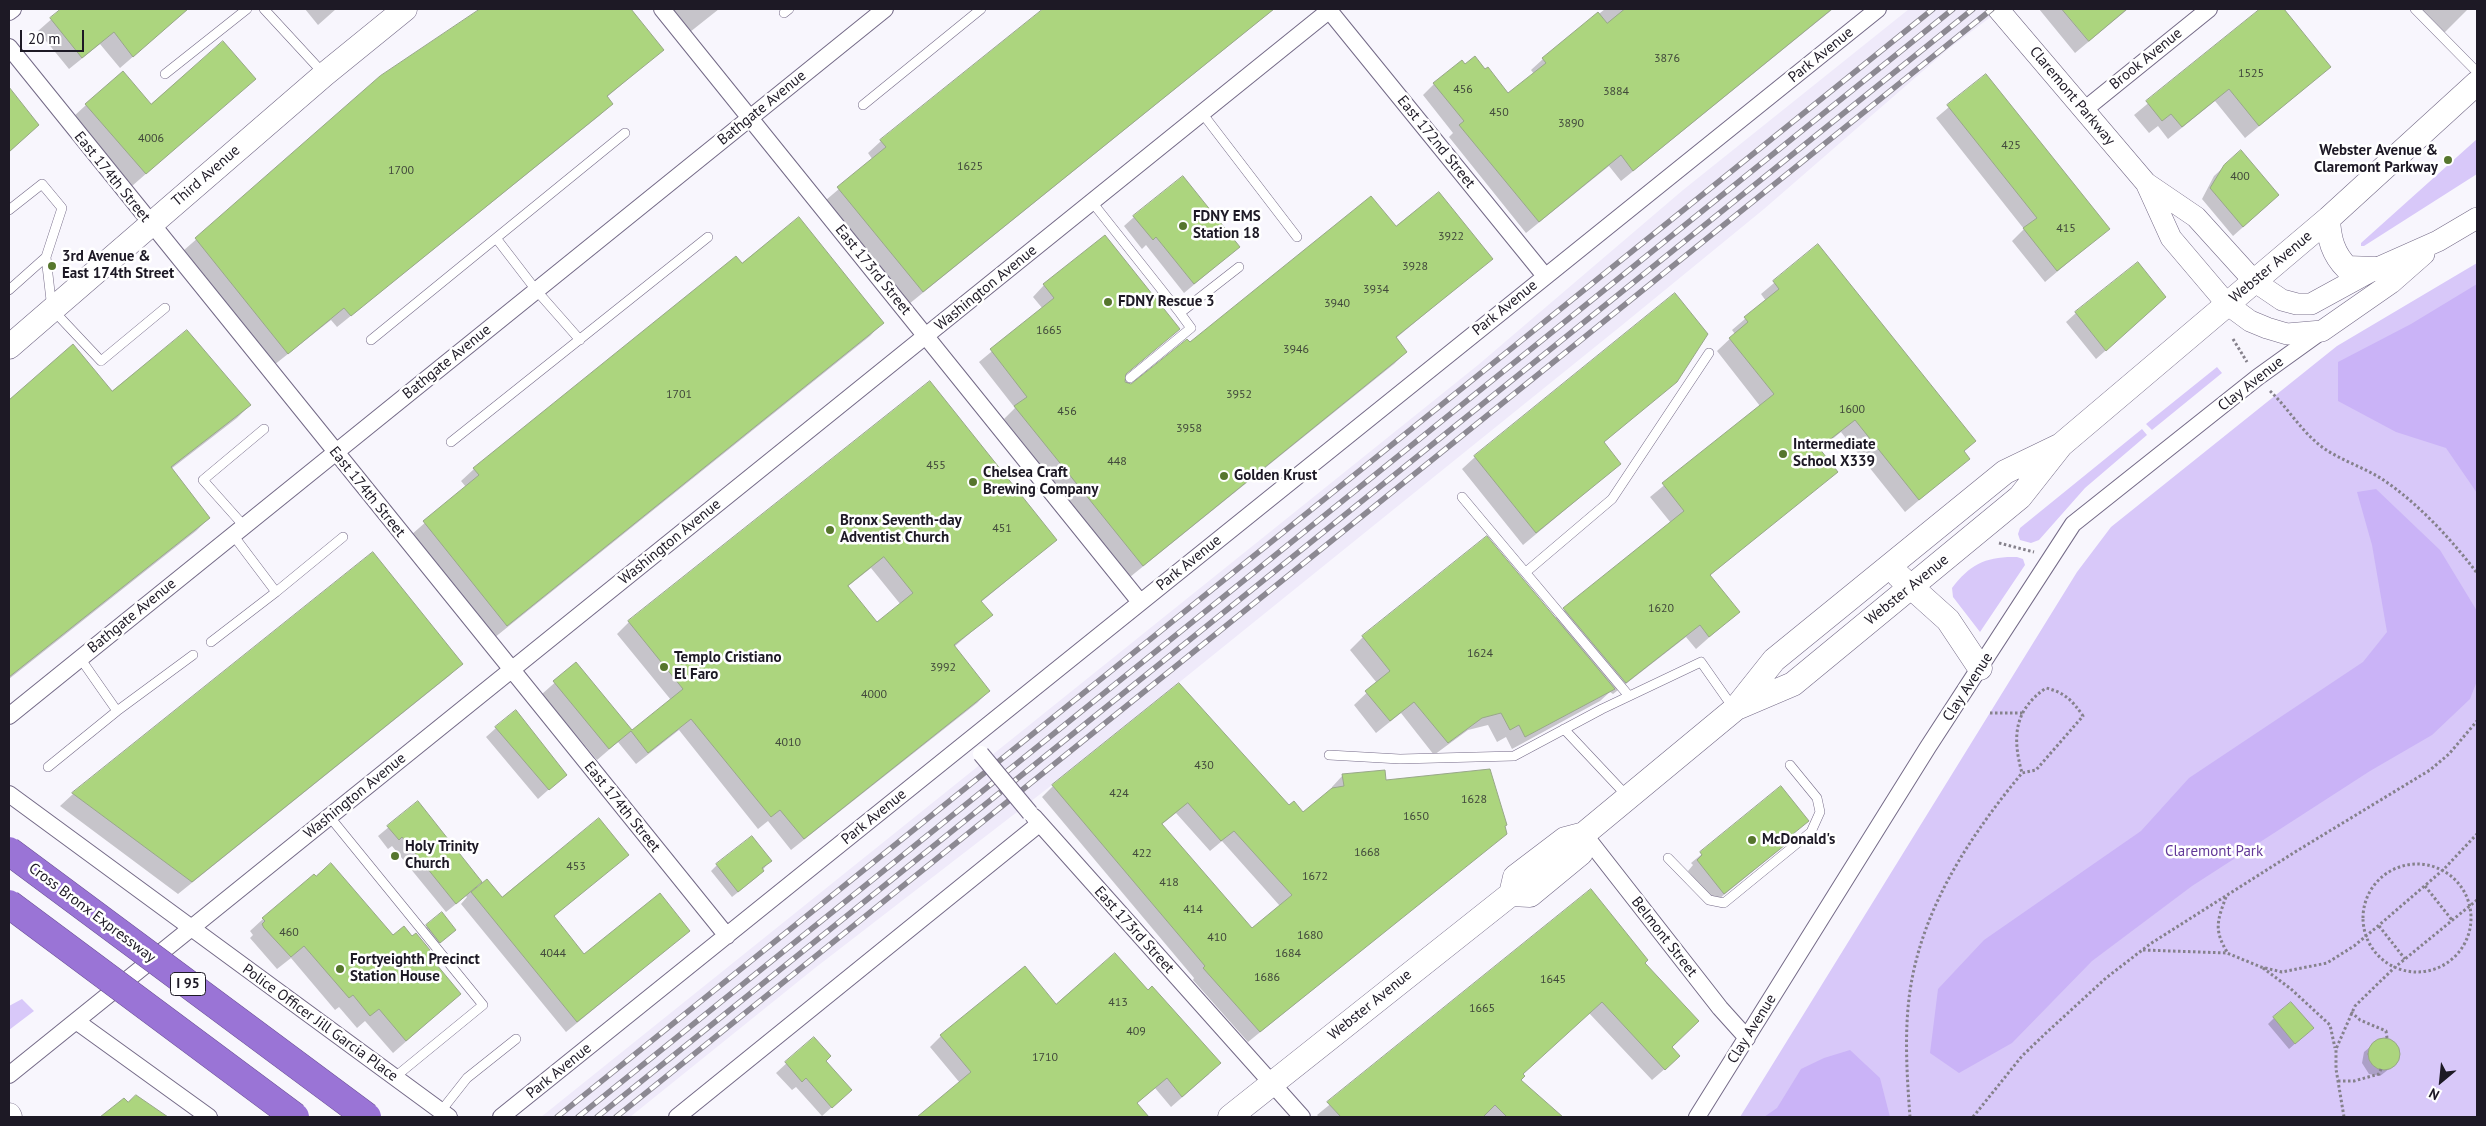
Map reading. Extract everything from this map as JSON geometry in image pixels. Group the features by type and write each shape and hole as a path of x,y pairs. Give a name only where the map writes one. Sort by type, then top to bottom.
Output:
{"highway":[{"name":"Cross Bronx Expressway","path":"9,851 367,1117"},
{"path":"9,904 295,1117"}],"main road":[{"name":"Third Avenue","path":"9,346 324,74 405,9"},
{"name":"Webster Avenue","path":"1735,710 1793,684 2020,497 2061,445 2328,220 2477,83"},
{"path":"2328,220 2330,241 2339,260 2347,268 2375,269"},
{"name":"Webster Avenue","path":"1230,1117 1511,894 1530,895 1581,853 1584,834 1735,710 1774,660 2005,472 2061,445"},
{"path":"1889,566 1948,620 1980,668"}],"street":[{"path":"9,12 13,9"},
{"name":"East 173rd Street","path":"662,9 1140,602"},
{"name":"Bathgate Avenue","path":"9,716 886,9"},
{"name":"East 172nd Street","path":"1330,9 1545,276"},
{"name":"Washington Avenue","path":"9,1075 1330,9"},
{"name":"Park Avenue","path":"501,1117 1878,9"},
{"name":"Brook Avenue","path":"2084,110 2209,9"},
{"name":"Claremont Parkway","path":"2001,12 2146,183 2196,217 2254,281"},
{"name":"East 174th Street","path":"9,47 150,224 727,936"},
{"name":"Claremont Parkway","path":"2146,183 2171,238 2227,304"},
{"name":"Clay Avenue","path":"2254,281 2282,300 2297,304 2311,304 2375,269 2438,241 2477,218"},
{"name":"Clay Avenue","path":"1697,1117 2073,524 2258,377 2391,283 2438,241"},
{"name":"Clay Avenue","path":"2227,304 2250,321 2287,334 2322,330"},
{"name":"East 173rd Street","path":"969,740 1035,818 1302,1117"},
{"name":"Police Officer Jill Garcia Place","path":"9,794 445,1114"},
{"path":"677,1117 696,1112 1035,818"},
{"name":"Belmont Street","path":"1584,834 1720,1008 1747,1038"},
{"path":"76,1021 209,1117"},
{"path":"1683,1117 1713,1091"}],"lane":[{"path":"165,74 246,9"},
{"path":"264,9 324,74"},
{"path":"864,105 981,9"},
{"path":"2415,9 2477,72"},
{"path":"1202,113 1297,237"},
{"path":"371,340 625,133"},
{"path":"9,210 42,184 62,208 46,257 52,309 101,360 165,308"},
{"path":"1092,202 1191,328 1130,378"},
{"path":"451,442 708,237"},
{"path":"496,238 536,290 580,340"},
{"path":"9,290 46,257"},
{"path":"1180,313 1240,267"},
{"path":"1526,572 1612,499 1709,353"},
{"path":"264,428 203,480 238,530 276,592"},
{"path":"1462,497 1629,696"},
{"path":"211,642 343,537"},
{"path":"48,767 117,711 193,655"},
{"path":"80,658 117,711"},
{"path":"1329,755 1400,760 1514,756 1629,696 1701,662 1735,710"},
{"path":"1564,730 1628,796"},
{"path":"1668,858 1709,900 1724,903 1810,832 1820,812 1817,798 1790,765"},
{"path":"329,816 483,1005 395,1077"},
{"path":"445,1114 467,1078 516,1039"}],"path":[{"path":"2233,339 2250,367"},
{"path":"2269,390 2292,419 2323,448 2362,466 2404,497 2437,527 2477,573"},
{"path":"1998,543 2035,552"},
{"path":"1910,1117 1908,1066 1910,991 1924,937 1955,866 1991,810 2022,772 2036,770 2083,716 2066,696 2059,691 2046,688 2034,696 2022,713 2016,729 2016,752 2022,772"},
{"path":"1990,713 2022,713"},
{"path":"1973,1117 2022,1056 2106,978 2143,950 2295,852 2430,770 2449,754 2477,721"},
{"path":"2143,950 2227,953 2261,967 2282,972 2327,963 2365,937 2425,886 2477,834"},
{"path":"2425,864 2443,870 2455,879 2464,891 2470,905 2471,923 2467,940 2458,954 2444,966 2428,972 2410,973 2394,968 2372,950 2365,937 2362,918 2365,900 2374,884 2388,871 2406,865 2425,864"},
{"path":"2425,886 2452,920"},
{"path":"2226,897 2218,923 2218,937 2227,953"},
{"path":"2336,1049 2354,1006 2404,959 2477,900"},
{"path":"2378,926 2404,959"},
{"path":"2261,967 2291,990 2330,1025 2336,1049 2338,1081 2344,1117"},
{"path":"2351,1012 2360,1020 2386,1031 2387,1038"},
{"path":"2338,1081 2354,1081 2370,1077 2379,1074 2381,1069"}],"shaded area":[{"path":"1909,9 2001,9 1947,50 1764,209 1621,326 1052,785 815,968 630,1117 541,1117 1478,365 1683,190"}],"green space":[{"path":"2477,139 2477,174 2364,246 2361,246 2361,243"},
{"name":"Claremont Park","path":"2477,263 2477,1117 1740,1117 2077,572 2111,527 2337,346"},
{"path":"2477,284 2477,493 2446,448 2396,432 2338,401 2338,362 2411,324"},
{"path":"2217,367 2222,373 2152,430 2146,424"},
{"path":"2142,429 2147,435 2085,488 2039,540 2031,543 2020,540 2018,534 2020,528"},
{"path":"2376,489 2440,550 2477,611 2477,681 2470,699 2432,735 2370,771 2192,886 2092,961 2012,1043 1959,1073 1930,1053 1938,989 1984,940 2141,831 2189,778 2363,662 2387,632 2372,545 2357,492"},
{"path":"2017,557 2023,559 2025,565 1980,632 1953,597 1952,588 1966,573 1980,563 1997,558"},
{"path":"22,999 34,1011 9,1030 9,1006"},
{"path":"1850,1050 1880,1078 1890,1117 1764,1117 1777,1108 1801,1069 1824,1058"}],"building":[{"path":"61,9 188,9 133,57 114,32 82,58 50,18"},
{"path":"480,9 631,9 664,50 607,96 613,104 351,316 344,308 288,354 195,238 380,76"},
{"path":"1043,9 1274,9 923,292 837,187 886,147 880,140"},
{"path":"1625,9 1832,9 1633,171 1621,155 1539,222 1459,125 1464,121 1433,83 1462,60 1465,64 1475,56 1485,69 1488,67 1508,93 1546,63 1542,58 1598,12 1607,23"},
{"path":"2062,9 2127,9 2089,41"},
{"path":"2260,9 2284,9 2331,67 2259,126 2229,89 2182,127 2171,114 2162,121 2146,101"},
{"path":"223,41 256,79 146,174 85,104 123,71 151,104"},
{"path":"1986,74 2110,229 2057,271 2023,228 2037,218 1947,105"},
{"path":"9,87 39,125 9,152"},
{"path":"2241,150 2279,195 2243,227 2210,188 2224,165"},
{"name":"FDNY EMS Station 18","path":"1183,176 1240,247 1194,284 1156,237 1153,240 1133,216"},
{"path":"1439,192 1493,259 1396,337 1407,352 1143,566 1014,406 1027,397 990,349 1054,298 1043,284 1105,235 1180,329 1126,374 1125,382 1131,384 1187,339 1190,342 1371,196 1396,226"},
{"path":"799,217 884,323 507,626 423,521 479,475 473,468 736,256 742,263"},
{"path":"1818,244 1976,441 1964,451 1970,459 1919,500 1855,420 1819,448 1838,472 1710,575 1740,612 1709,637 1700,625 1626,683 1563,608 1684,511 1662,483 1774,394 1729,338 1748,322 1744,317 1779,289 1773,281"},
{"path":"2138,262 2166,297 2106,351 2075,312"},
{"path":"1675,293 1708,334 1677,382 1604,442 1621,464 1536,533 1474,456"},
{"path":"187,330 251,405 171,467 210,518 9,677 9,400 73,344 112,391"},
{"path":"930,381 1057,540 981,601 993,615 954,645 990,691 804,839 780,810 771,817 691,719 648,753 631,731 609,749 553,681 576,662 632,730 683,689 628,621","holes":["884,557 913,593 877,622 848,586"]},
{"path":"1487,536 1615,689 1525,737 1519,725 1510,730 1501,713 1482,718 1448,743 1414,702 1390,721 1365,691 1390,671 1362,636"},
{"path":"373,552 463,664 192,882 72,793"},
{"path":"1179,683 1289,805 1294,801 1303,812 1332,788 1344,786 1342,774 1385,770 1386,780 1490,769 1507,825 1505,826 1507,834 1260,1032 1203,968 1205,966 1052,785","holes":["1188,803 1221,841 1234,831 1292,895 1252,928 1162,824"]},
{"path":"516,710 567,775 549,790 495,727"},
{"name":"McDonald's","path":"1781,786 1809,821 1788,838 1790,841 1724,894 1697,860 1702,855 1700,852"},
{"path":"418,801 482,882 456,904 402,837 399,840 387,826"},
{"path":"599,818 629,855 554,916 584,954 660,893 690,931 577,1022 471,892 487,879 502,897"},
{"path":"752,836 772,861 762,868 764,871 738,892 716,864"},
{"path":"331,863 393,935 404,926 412,936 416,933 430,950 427,953 461,994 406,1041 379,1009 370,1016 353,995 349,998 304,946 291,957 262,924 265,921 262,918 314,874 316,876"},
{"path":"1591,889 1648,960 1645,963 1699,1021 1672,1047 1680,1056 1665,1070 1602,1002 1523,1074 1525,1076 1521,1080 1563,1117 1507,1117 1495,1105 1483,1117 1341,1117 1327,1102"},
{"path":"442,912 456,930 440,943 426,925"},
{"path":"1115,953 1148,990 1152,986 1221,1063 1182,1097 1167,1078 1137,1103 1149,1117 917,1117 971,1072 940,1035 1025,966 1056,1004"},
{"path":"2291,1002 2314,1028 2295,1044 2273,1017"},
{"path":"814,1037 831,1056 826,1061 852,1090 832,1108 806,1078 802,1082 785,1062"},
{"path":"2384,1038 2390,1039 2395,1043 2399,1048 2399,1060 2395,1065 2390,1069 2384,1070 2378,1069 2373,1065 2369,1060 2368,1054 2369,1048 2373,1043 2378,1039"},
{"path":"136,1095 168,1117 100,1117 124,1098 128,1102"}],"railway":[{"path":"557,1117 1933,9"},
{"path":"578,1117 1953,9"},
{"path":"597,1117 1973,9"},
{"path":"616,1117 1992,9"}],"place":[{"name":"Webster Avenue & Claremont Parkway","path":"2448,160"},
{"name":"FDNY EMS Station 18","path":"1183,226"},
{"name":"3rd Avenue & East 174th Street","path":"52,266"},
{"name":"FDNY Rescue 3","path":"1108,302"},
{"name":"Intermediate School X339","path":"1783,454"},
{"name":"Golden Krust","path":"1224,476"},
{"name":"Chelsea Craft Brewing Company","path":"973,482"},
{"name":"Bronx Seventh-day Adventist Church","path":"830,530"},
{"name":"Templo Cristiano El Faro","path":"664,667"},
{"name":"McDonald's","path":"1752,840"},
{"name":"Holy Trinity Church","path":"395,856"},
{"name":"Fortyeighth Precinct Station House","path":"340,969"}]}
